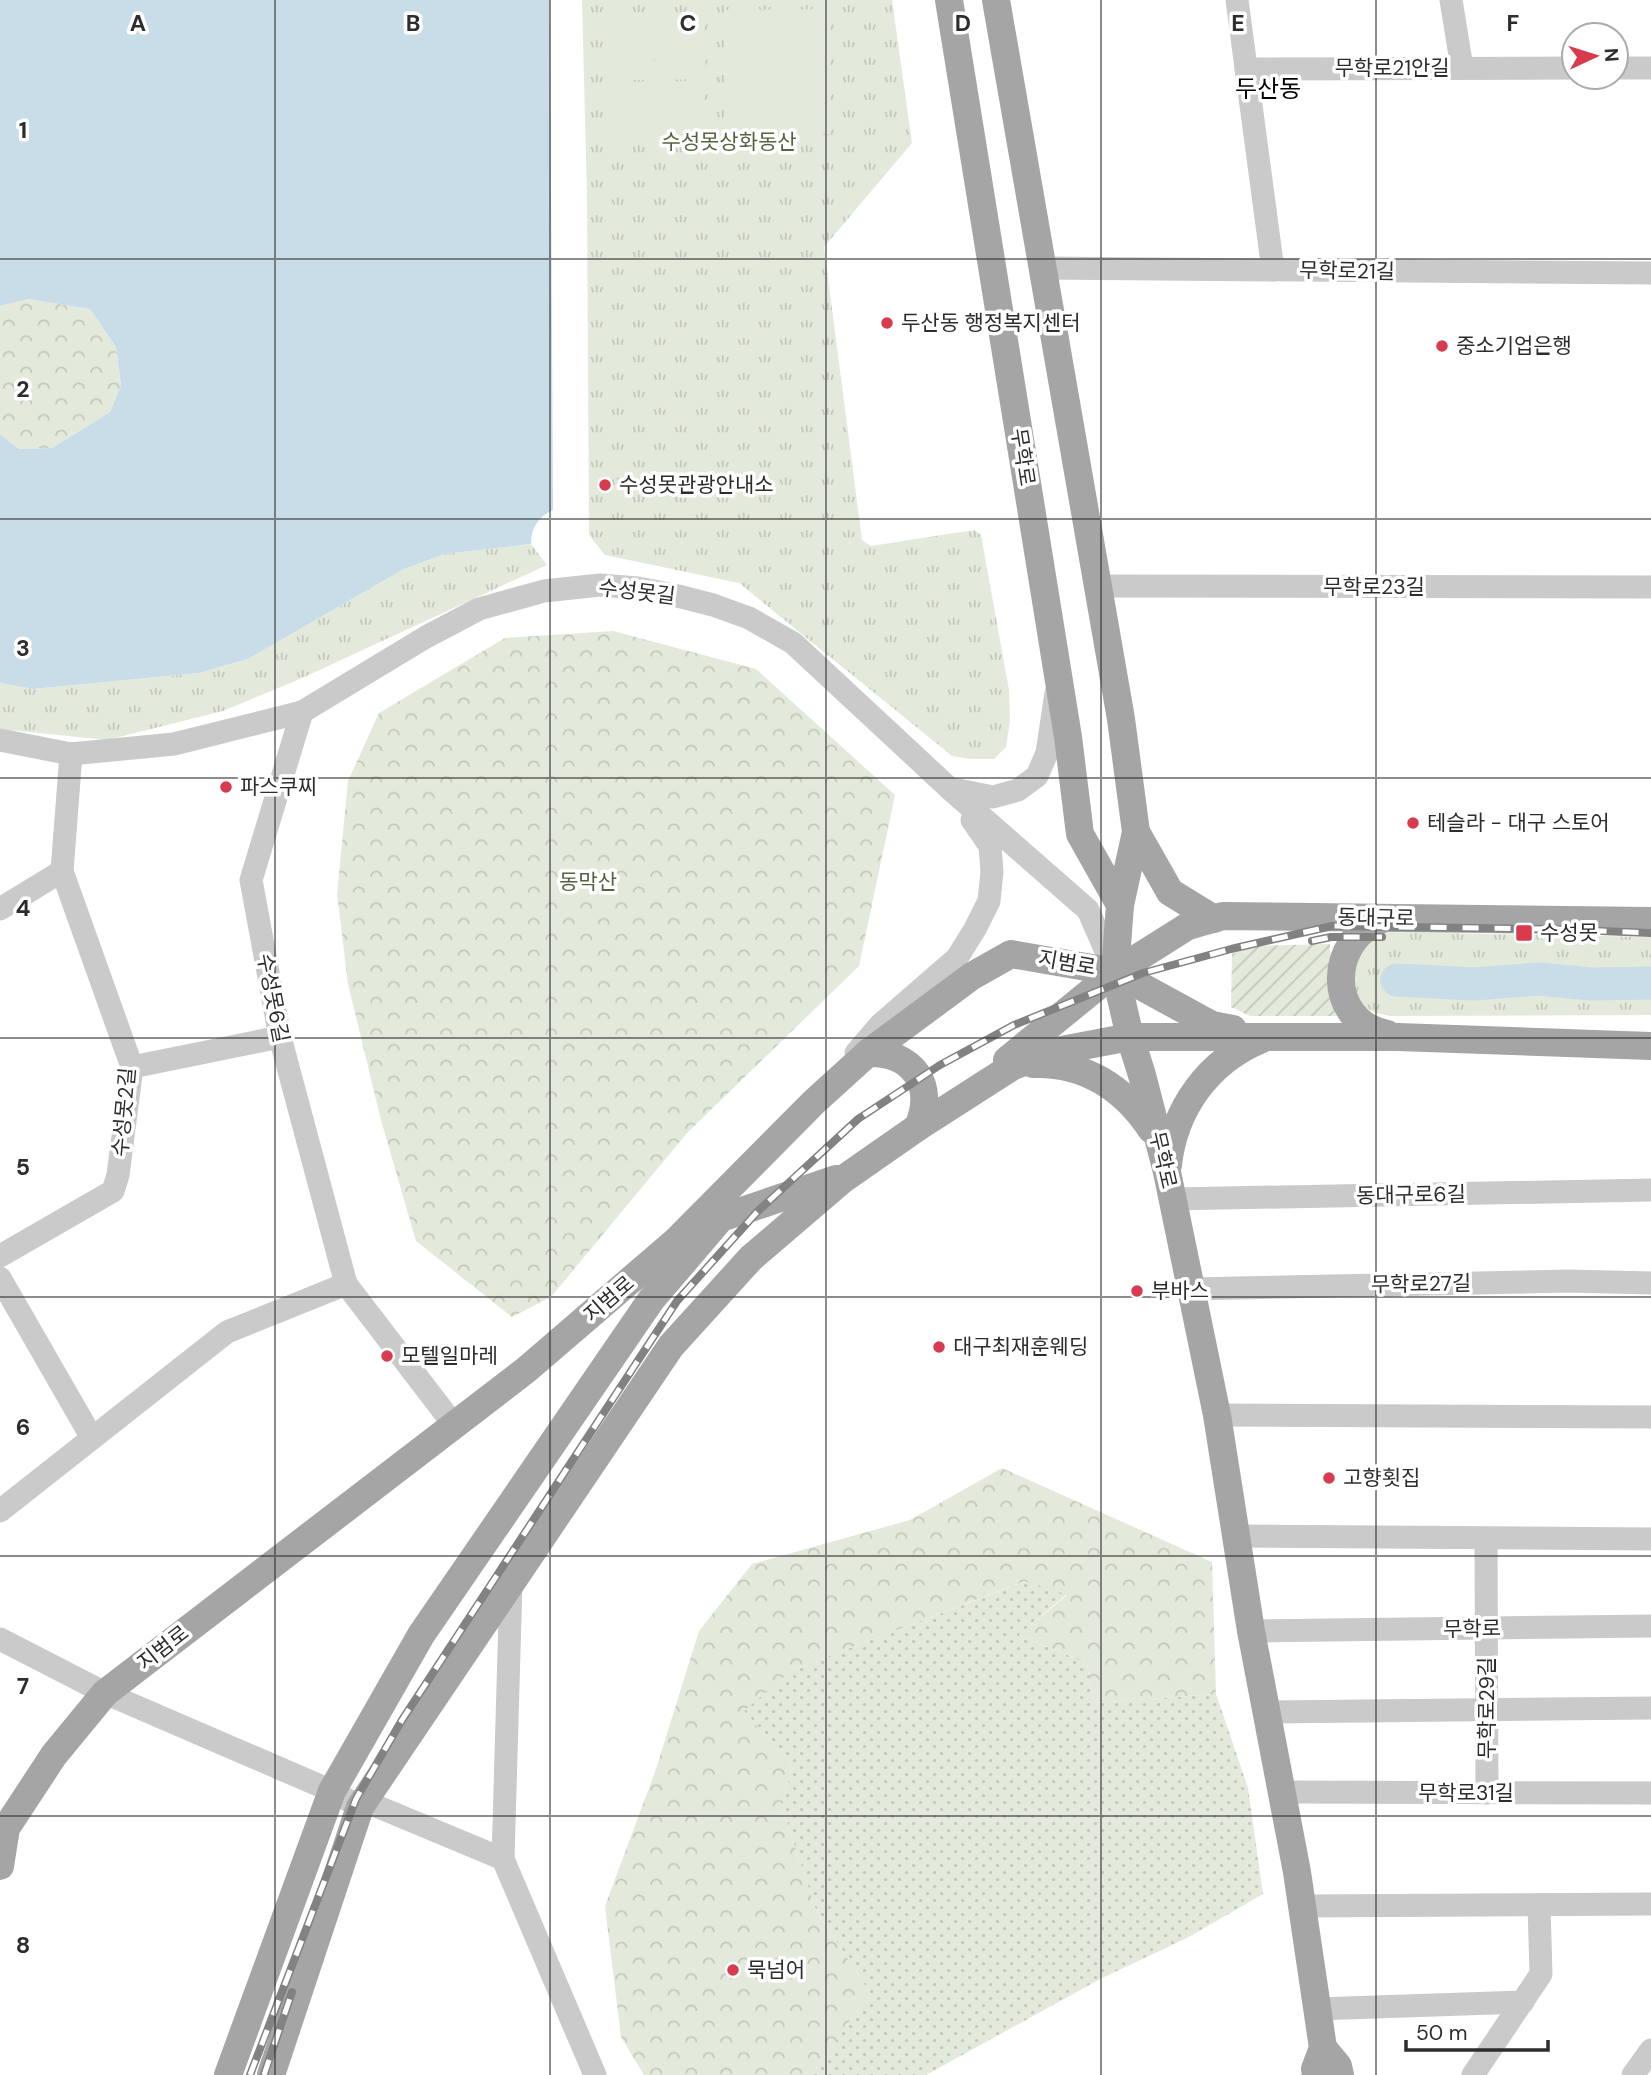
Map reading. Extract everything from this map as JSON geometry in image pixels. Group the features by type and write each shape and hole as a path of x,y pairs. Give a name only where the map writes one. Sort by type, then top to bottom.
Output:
{"main road":[{"name":"무학로","path":"949,0 1058,678 1080,834 1120,905"},
{"name":"무학로","path":"996,0 1121,719 1136,832 1120,905 1115,972 1159,1141 1217,1415 1251,1631 1303,1906 1322,2048 1315,2069 1316,2075"},
{"path":"1136,832 1170,892 1214,919"},
{"name":"동대구로","path":"1115,972 1188,926 1223,916 1651,921"},
{"path":"1384,918 1368,925 1350,942 1341,966 1341,982 1345,999 1359,1020 1380,1033 1398,1037"},
{"name":"지범로","path":"0,1866 6,1828 54,1755 105,1693 526,1370 676,1241 814,1102 868,1053 972,976 1011,954 1115,972"},
{"path":"1115,972 1212,1025 1271,1036 1398,1037 1651,1046"},
{"name":"지범로","path":"953,1105 1115,972"},
{"path":"1169,1186 1170,1148 1177,1124 1188,1102 1216,1067 1233,1054 1271,1036"},
{"name":"지범로","path":"271,2075 362,1804 671,1346 751,1258 852,1173 1013,1066 1051,1052 1130,1037 1271,1036"},
{"path":"868,1053 895,1056 907,1063 917,1074 923,1086 925,1100 924,1114 918,1127"},
{"path":"1013,1066 1061,1066 1084,1072 1106,1083 1137,1108 1159,1141"},
{"path":"228,2075 332,1791 421,1635 651,1300 721,1218 852,1173"},
{"name":"무학로","path":"1322,2048 1338,2066 1340,2075"}],"street":[{"path":"1237,0 1273,270"},
{"path":"1451,0 1462,68"},
{"name":"무학로21안길","path":"1246,69 1560,68"},
{"path":"1630,68 1651,68"},
{"name":"무학로21길","path":"1043,268 1651,273"},
{"name":"수성못길","path":"0,740 71,754 174,744 302,712 426,637 479,609 544,591 600,585 638,588 713,605 749,618 793,643 950,789 1088,910 1115,972"},
{"name":"무학로23길","path":"1097,586 1651,587"},
{"path":"950,789 993,797 1018,790 1037,776 1047,753 1058,678"},
{"name":"수성못6길","path":"302,712 251,880 280,1037 346,1284 454,1425"},
{"name":"수성못2길","path":"0,1256 113,1191 118,1175 132,1067 62,871 71,754"},
{"path":"814,1102 880,1025 957,958 989,901 992,872 990,846 950,789"},
{"path":"0,909 62,871"},
{"path":"132,1067 280,1037"},
{"name":"동대구로6길","path":"1169,1186 1651,1190"},
{"path":"0,1278 93,1438"},
{"name":"무학로27길","path":"1191,1289 1555,1282 1651,1283"},
{"path":"0,1511 227,1332 346,1284"},
{"path":"1217,1415 1651,1417"},
{"path":"1237,1536 1651,1539"},
{"name":"무학로29길","path":"1486,1539 1487,1793"},
{"path":"511,1583 503,1859 595,2075"},
{"name":"무학로","path":"1251,1631 1651,1626"},
{"path":"0,1639 105,1693 362,1804 503,1859"},
{"path":"1266,1712 1651,1708"},
{"name":"무학로31길","path":"1282,1792 1651,1793"},
{"path":"1303,1906 1651,1904"},
{"path":"1473,2075 1541,1974 1539,1905"},
{"path":"1316,2009 1522,2002"},
{"path":"1633,2075 1651,2050"}],"green space":[{"name":"수성못상화동산","path":"582,0 892,0 912,143 824,247 862,540 871,546 974,530 981,535 1009,690 1010,720 1006,747 994,759 952,756 739,583 605,555 589,535 587,197"},
{"path":"829,9 830,134 725,135 724,10"},
{"path":"704,16 706,79 655,80 653,18"},
{"path":"651,17 652,80 606,80 605,18"},
{"path":"705,81 705,138 605,140 604,82"},
{"path":"28,299 90,309 116,347 121,385 110,412 52,448 19,449 0,434 0,306"},
{"path":"531,544 547,565 300,679 223,711 107,740 0,729 0,683 33,689 199,673 248,659 404,569 445,554"},
{"name":"동막산","path":"613,631 756,669 895,795 859,966 687,1133 551,1297 512,1317 416,1241 381,1120 348,984 337,894 348,781 379,713 505,638"},
{"path":"1387,932 1651,937 1651,1015 1390,1016 1376,1013 1356,998 1352,958 1359,946"},
{"path":"1330,944 1331,996 1344,1016 1250,1016 1231,1007 1232,954 1255,946"},
{"path":"1002,1468 1212,1562 1216,1694 1093,1703 1087,1663 1019,1635 1067,1595 1025,1581 792,1670 744,1711 792,1764 782,1807 816,1910 870,1993 811,2075 644,2075 621,2037 605,1906 655,1772 699,1631 752,1564 910,1520"},
{"path":"1026,1581 1067,1594 1019,1635 1087,1663 1093,1703 1216,1694 1248,1788 1263,1894 1187,1938 1102,1978 926,2075 811,2075 870,1993 816,1910 782,1807 792,1764 743,1710 792,1670"}],"water":[{"path":"0,0 550,0 553,510 536,524 531,544 445,554 404,569 248,659 199,673 33,689 0,683 0,434 19,449 52,448 110,412 121,385 116,347 90,309 28,299 0,306"}],"waterway":[{"path":"1397,980 1474,984 1538,979 1591,984 1651,983"}],"railway":[{"path":"250,2075 356,1799 402,1720 677,1301 758,1211 858,1119 940,1065 1014,1025 1143,973 1231,949 1332,926 1651,933"},
{"path":"1312,941 1331,937 1382,937"},
{"path":"264,2075 292,1992"}],"place":[{"name":"두산동 행정복지센터","path":"887,323"},
{"name":"중소기업은행","path":"1442,346"},
{"name":"수성못관광안내소","path":"605,485"},
{"name":"파스쿠찌","path":"226,787"},
{"name":"테슬라 - 대구 스토어","path":"1413,823"},
{"name":"수성못","path":"1524,933"},
{"name":"부바스","path":"1137,1291"},
{"name":"대구최재훈웨딩","path":"939,1347"},
{"name":"모텔일마레","path":"387,1356"},
{"name":"고향횟집","path":"1329,1478"},
{"name":"묵넘어","path":"733,1970"}],"district":[{"name":"두산동","path":"1268,89"}]}
